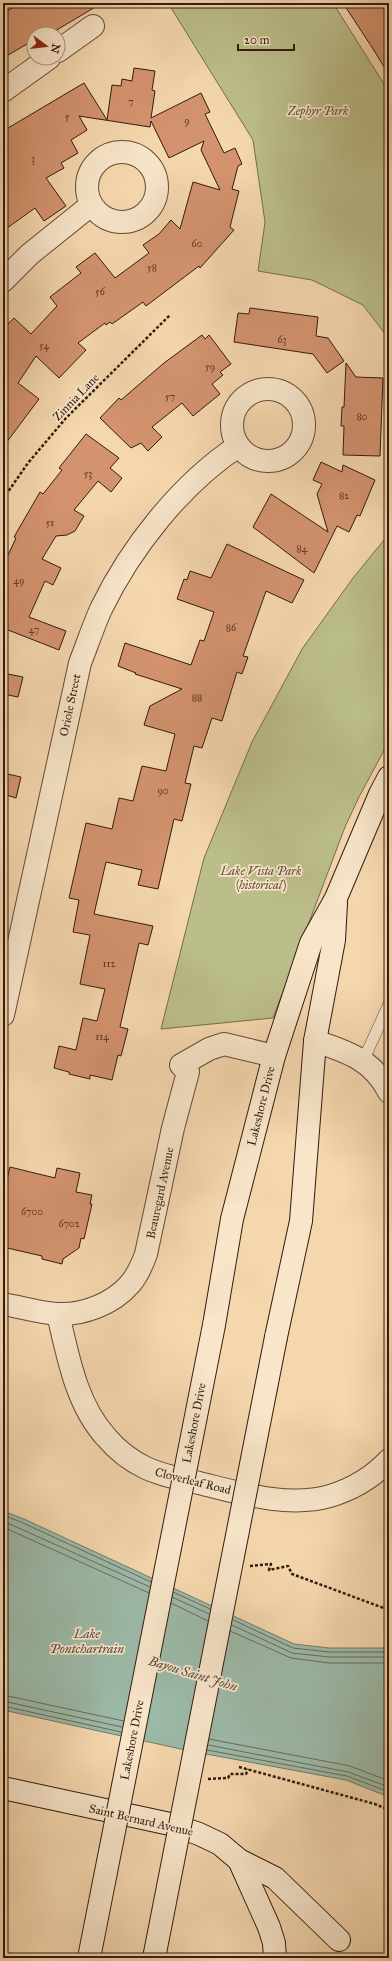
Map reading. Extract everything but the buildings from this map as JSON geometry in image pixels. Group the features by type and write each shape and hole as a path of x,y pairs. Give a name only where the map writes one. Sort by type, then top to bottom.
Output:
{"street":[{"path":"66,45 93,26"},
{"path":"3,91 38,66"},
{"path":"3,281 30,254 91,205"},
{"name":"Oriole Street","path":"3,1015 80,663 101,610 123,568 147,535 185,490 209,467 238,446"},
{"name":"Lakeshore Drive","path":"89,1958 214,1325 232,1219 274,1056 311,944 336,898 380,794 389,777"},
{"name":"Lakeshore Drive","path":"154,1958 276,1337 301,1221 315,1041 334,940 336,898"},
{"path":"315,1041 341,1049 363,1061 383,1080 389,1092"},
{"name":"Beauregard Avenue","path":"3,1304 58,1314 87,1311 105,1303 130,1285 138,1274 151,1236 173,1128 188,1072 181,1066 209,1049 224,1044 274,1056"},
{"name":"Cloverleaf Road","path":"58,1314 71,1369 94,1422 114,1446 131,1460 147,1468 165,1475 227,1490 268,1498 298,1499 329,1496 348,1490 379,1470 389,1460"},
{"name":"Saint Bernard Avenue","path":"3,1788 170,1824 199,1834 220,1844 239,1860 269,1927 274,1943 275,1958"},
{"path":"239,1860 275,1878 338,1940"}],"lane":[{"path":"363,1061 389,1004"}],"path":[{"name":"Zinnia Lane","path":"3,499 28,463 66,418 170,315"},
{"path":"248,1566 271,1564 269,1570 288,1566 292,1574 389,1610"},
{"path":"239,1767 369,1802 389,1810"},
{"path":"206,1779 228,1778 230,1774 246,1774 248,1769"}],"green space":[{"name":"Zephyr Park","path":"168,3 333,3 389,92 389,339 363,305 312,280 258,271 265,222 253,140"},
{"name":"Lake Vista Park (historical)","path":"389,534 389,741 359,797 345,827 273,1018 161,1029 204,858 252,742 302,649 353,578"}],"water":[{"name":"Lake Pontchartrain","path":"3,1511 24,1519 294,1644 329,1648 389,1648 389,1797 346,1780 190,1751 3,1710"}],"water label":[{"name":"Bayou Saint John","path":"193,1674"}]}
